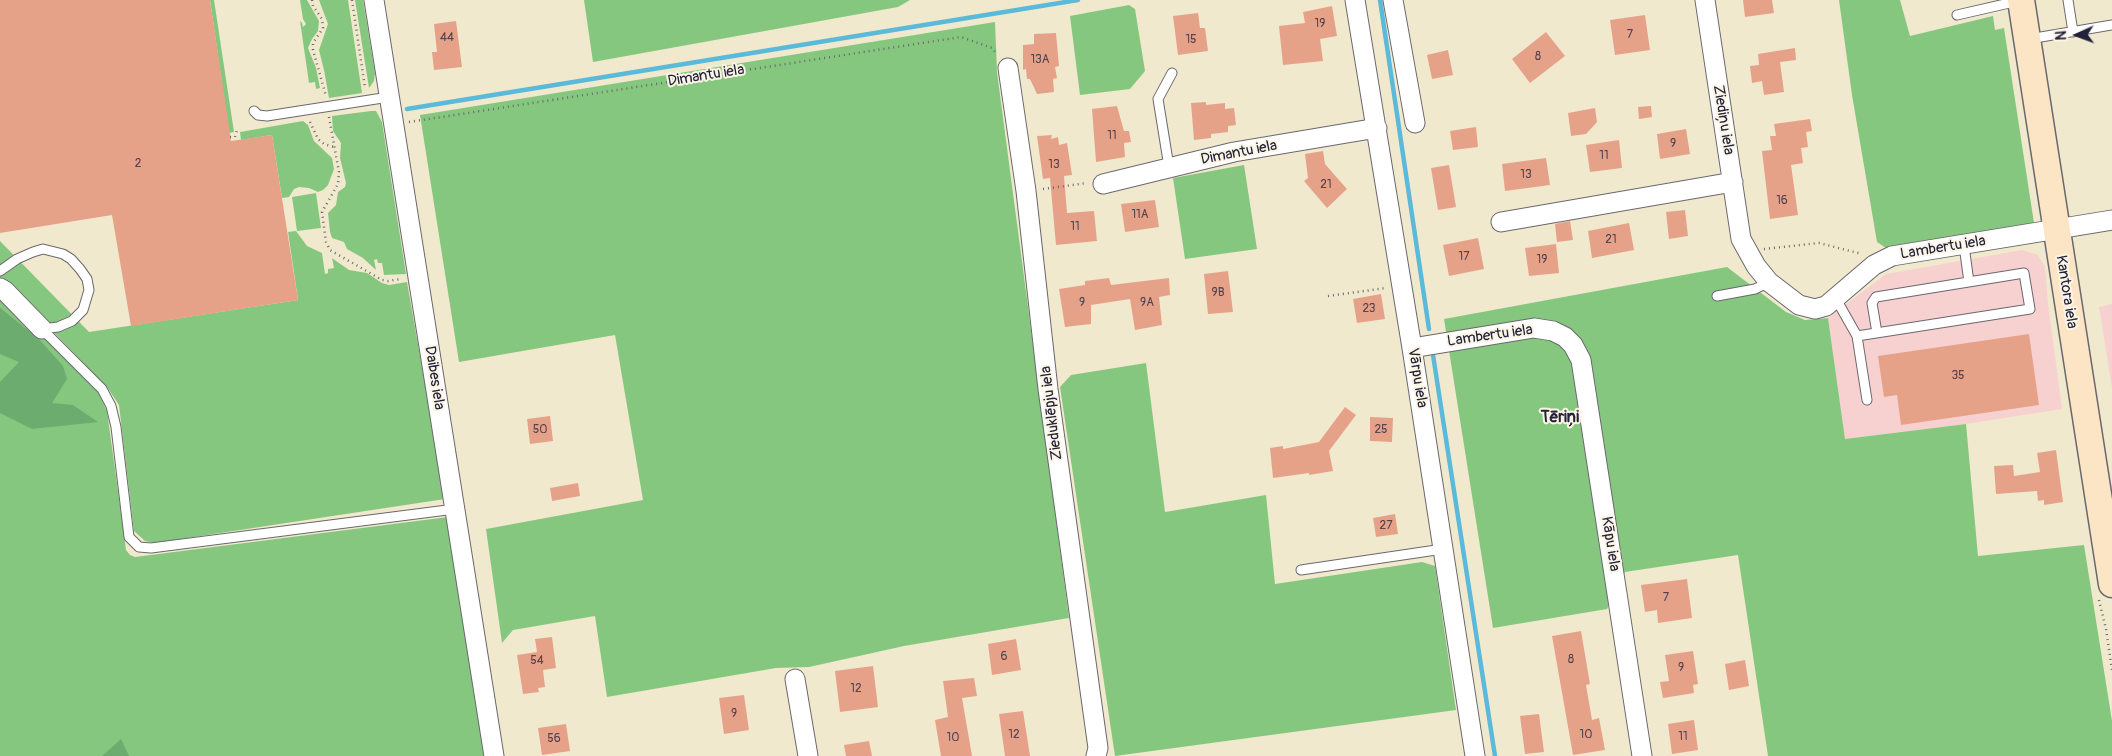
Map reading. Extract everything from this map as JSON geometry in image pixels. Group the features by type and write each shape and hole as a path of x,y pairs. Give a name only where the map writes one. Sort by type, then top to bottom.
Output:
{"main road":[{"name":"Kantora iela","path":"2021,0 2112,584"}],"street":[{"name":"Daibes iela","path":"374,0 494,756"},
{"name":"Vārpu iela","path":"1355,0 1412,348 1475,756"},
{"path":"1393,0 1415,124"},
{"name":"Ziediņu iela","path":"1705,0 1744,245"},
{"name":"Zieduklēpju iela","path":"1008,68 1026,191 1048,389 1098,748 1096,756"},
{"name":"Dimantu iela","path":"1103,184 1234,152 1377,128"},
{"path":"1501,222 1733,182"},
{"name":"Lambertu iela","path":"1744,245 1756,266 1769,282 1799,305 1808,308 1826,306 1874,265 1892,256 1964,246 2056,228 2112,220"},
{"path":"0,288 42,329"},
{"name":"Lambertu iela","path":"1412,348 1534,328 1553,331 1565,337"},
{"name":"Kāpu iela","path":"1565,337 1573,345 1581,360 1642,756"},
{"path":"795,679 808,756"}],"lane":[{"path":"1957,15 2021,0"},
{"path":"2068,0 2073,32"},
{"path":"2026,40 2112,25"},
{"path":"1169,167 1158,99 1172,73"},
{"path":"254,111 258,115 267,116 389,97"},
{"path":"1964,246 1969,282"},
{"path":"0,271 18,259 43,249 63,254 71,259 80,269 87,279 89,290 83,310 66,323 42,329"},
{"path":"1857,336 2030,309 2024,273 1876,297 1872,303 1876,333"},
{"path":"1717,296 1755,289 1769,282"},
{"path":"1836,299 1857,336 1867,400"},
{"path":"42,329 102,389 111,406 116,426 129,536 139,547 151,548 455,509"},
{"path":"1301,570 1443,549"}],"path":[{"path":"312,0 313,6 322,19 323,28 313,44 313,50 326,98"},
{"path":"352,0 366,92"},
{"name":"Dimantu iela","path":"393,124 961,37 992,48 1008,68"},
{"path":"328,113 339,172 338,184 322,212 326,242 330,250 382,280 394,281 417,274"},
{"path":"308,118 318,139 324,144 334,147"},
{"path":"230,138 235,136 237,130"},
{"path":"1026,191 1092,182 1103,184"},
{"path":"1744,245 1819,243 1866,255 1874,265"},
{"path":"1328,296 1402,286"}],"shaded area":[{"path":"2022,250 2038,255 2045,267 2062,409 1966,424 1845,439 1828,318 1886,274"},
{"path":"2112,304 2112,388 2099,307"}],"green space":[{"path":"210,0 214,0 234,132 229,133"},
{"path":"300,0 307,0 319,21 318,31 308,48 316,68 320,88 316,89 315,82 309,83 300,21 303,27 306,24 303,19"},
{"path":"319,0 348,0 362,93 329,98 319,50 328,24"},
{"path":"355,0 363,0 375,73 374,81 369,88"},
{"path":"584,0 910,0 898,7 593,62"},
{"path":"1839,0 1900,0 1910,36 1993,16 1995,30 2004,28 2034,223 1886,248 1877,242 1852,95"},
{"path":"1129,5 1135,9 1145,71 1130,89 1080,95 1070,16"},
{"path":"995,22 997,72 1069,618 904,646 809,667 776,668 607,697 595,616 513,630 502,643 486,529 643,500 615,335 459,362 420,115"},
{"path":"376,111 382,122 406,274 384,275 382,263 378,263 377,259 374,260 376,270 363,258 347,249 344,242 332,238 330,232 328,213 336,205 338,192 345,187 346,183 340,158 341,143 333,131 332,116"},
{"path":"303,121 308,125 314,141 332,158 334,169 328,185 323,190 318,192 309,188 299,187 294,189 289,197 282,198 272,135 241,140 240,132"},
{"path":"1244,165 1257,249 1185,259 1173,178"},
{"path":"316,193 321,228 297,231 292,197"},
{"path":"296,231 307,246 322,253 325,274 328,273 328,269 334,268 332,258 349,270 367,273 382,283 389,285 407,282 445,499 154,543 145,541 134,531 119,405 107,387 0,279 0,241 89,332 298,300 288,232"},
{"path":"1727,267 1786,312 1805,320 1828,318 1845,439 1966,424 1978,556 2084,545 2112,721 2112,756 1768,756 1738,555 1625,572 1607,609 1493,628 1444,319"},
{"path":"0,297 5,299 98,392 107,411 126,550 130,555 135,557 448,517 486,756 0,756"},
{"path":"0,308 38,338 63,366 67,379 52,403 73,405 98,422 32,429 0,413 0,382 19,362 0,354"},
{"path":"1146,363 1165,512 1266,495 1275,584 1422,562 1435,566 1456,710 1115,756 1060,387 1071,375"},
{"path":"121,739 129,756 102,756"}],"building":[{"path":"0,0 210,0 231,141 272,135 298,300 131,326 112,215 0,233"},
{"path":"1743,0 1772,0 1774,13 1745,17"},
{"path":"1332,6 1337,36 1320,39 1323,61 1283,65 1279,26 1305,23 1303,12"},
{"path":"1198,13 1200,28 1205,28 1208,51 1178,55 1173,16"},
{"path":"1645,15 1650,50 1615,55 1610,20"},
{"path":"456,21 462,67 434,70 432,52 437,52 434,24"},
{"path":"1546,32 1565,56 1530,83 1512,59"},
{"path":"1056,33 1059,66 1055,67 1057,78 1053,79 1054,92 1037,94 1030,79 1027,79 1026,69 1023,70 1023,45 1034,44 1034,34"},
{"path":"1795,48 1796,60 1780,62 1784,92 1764,95 1762,81 1752,83 1750,66 1759,65 1758,54"},
{"path":"1448,50 1453,75 1432,79 1427,55"},
{"path":"1206,102 1206,105 1225,103 1225,109 1234,108 1236,125 1228,126 1228,132 1211,134 1211,138 1194,140 1191,103"},
{"path":"1117,106 1124,131 1129,131 1131,142 1124,143 1125,157 1096,162 1092,109"},
{"path":"1651,106 1652,117 1639,119 1638,107"},
{"path":"1595,108 1597,122 1586,134 1571,136 1568,113"},
{"path":"1810,119 1812,131 1806,132 1808,147 1801,148 1803,163 1791,165 1798,215 1770,219 1762,151 1772,150 1770,136 1776,136 1774,124"},
{"path":"1476,127 1478,147 1453,150 1450,131"},
{"path":"1686,129 1690,154 1660,159 1657,134"},
{"path":"1052,135 1051,139 1058,137 1059,145 1067,143 1072,175 1064,176 1067,213 1094,211 1097,241 1056,245 1050,178 1043,179 1037,136"},
{"path":"1619,140 1622,168 1590,172 1586,145"},
{"path":"1323,151 1325,164 1347,189 1327,208 1304,181 1308,178 1305,154"},
{"path":"1546,158 1550,185 1505,191 1502,164"},
{"path":"1449,165 1456,207 1438,210 1431,168"},
{"path":"1155,200 1159,227 1125,232 1121,204"},
{"path":"1685,210 1688,236 1669,239 1666,212"},
{"path":"1570,221 1573,240 1557,242 1555,224"},
{"path":"1629,223 1634,250 1592,258 1588,231"},
{"path":"1478,238 1484,269 1449,276 1443,245"},
{"path":"1556,244 1559,273 1529,276 1525,248"},
{"path":"1228,271 1233,312 1208,314 1204,274"},
{"path":"1109,278 1111,285 1169,278 1170,295 1159,297 1162,325 1135,330 1130,299 1091,305 1091,324 1065,327 1059,289 1085,285 1085,281"},
{"path":"1381,294 1385,319 1357,323 1353,299"},
{"path":"2029,334 2039,405 1901,425 1897,395 1884,397 1878,356"},
{"path":"1345,407 1356,415 1329,451 1333,471 1273,478 1270,448 1283,446 1283,449 1319,442"},
{"path":"550,416 553,441 530,444 527,419"},
{"path":"1370,417 1393,418 1392,442 1370,441"},
{"path":"2056,450 2063,502 2044,505 2044,500 2038,501 2037,491 1996,494 1994,466 2013,465 2014,476 2040,472 2037,453"},
{"path":"578,483 580,496 552,501 550,488"},
{"path":"1395,514 1398,534 1376,537 1373,518"},
{"path":"1687,579 1692,618 1658,623 1657,610 1645,612 1641,585"},
{"path":"1581,631 1590,684 1586,685 1592,720 1599,718 1605,750 1573,755 1552,636"},
{"path":"552,637 556,668 543,670 545,687 538,688 539,692 523,694 517,655 537,652 535,639"},
{"path":"1016,639 1021,670 992,675 988,644"},
{"path":"1693,651 1698,684 1693,685 1694,693 1663,698 1660,682 1669,681 1665,655"},
{"path":"1745,660 1749,686 1729,690 1725,664"},
{"path":"873,666 878,707 840,712 835,671"},
{"path":"974,678 977,696 962,698 972,756 941,756 935,720 948,717 943,681"},
{"path":"744,695 749,730 724,734 719,698"},
{"path":"1023,711 1030,756 1005,756 999,714"},
{"path":"1539,714 1544,752 1525,754 1520,716"},
{"path":"1694,720 1698,750 1672,754 1668,724"},
{"path":"566,724 570,751 542,755 538,728"},
{"path":"869,741 872,756 846,756 844,745"}],"waterway":[{"path":"407,109 1078,0"},
{"path":"1380,0 1429,329"},
{"path":"1433,355 1495,756"}],"district":[{"name":"Tēriņi","path":"1560,418"}]}
